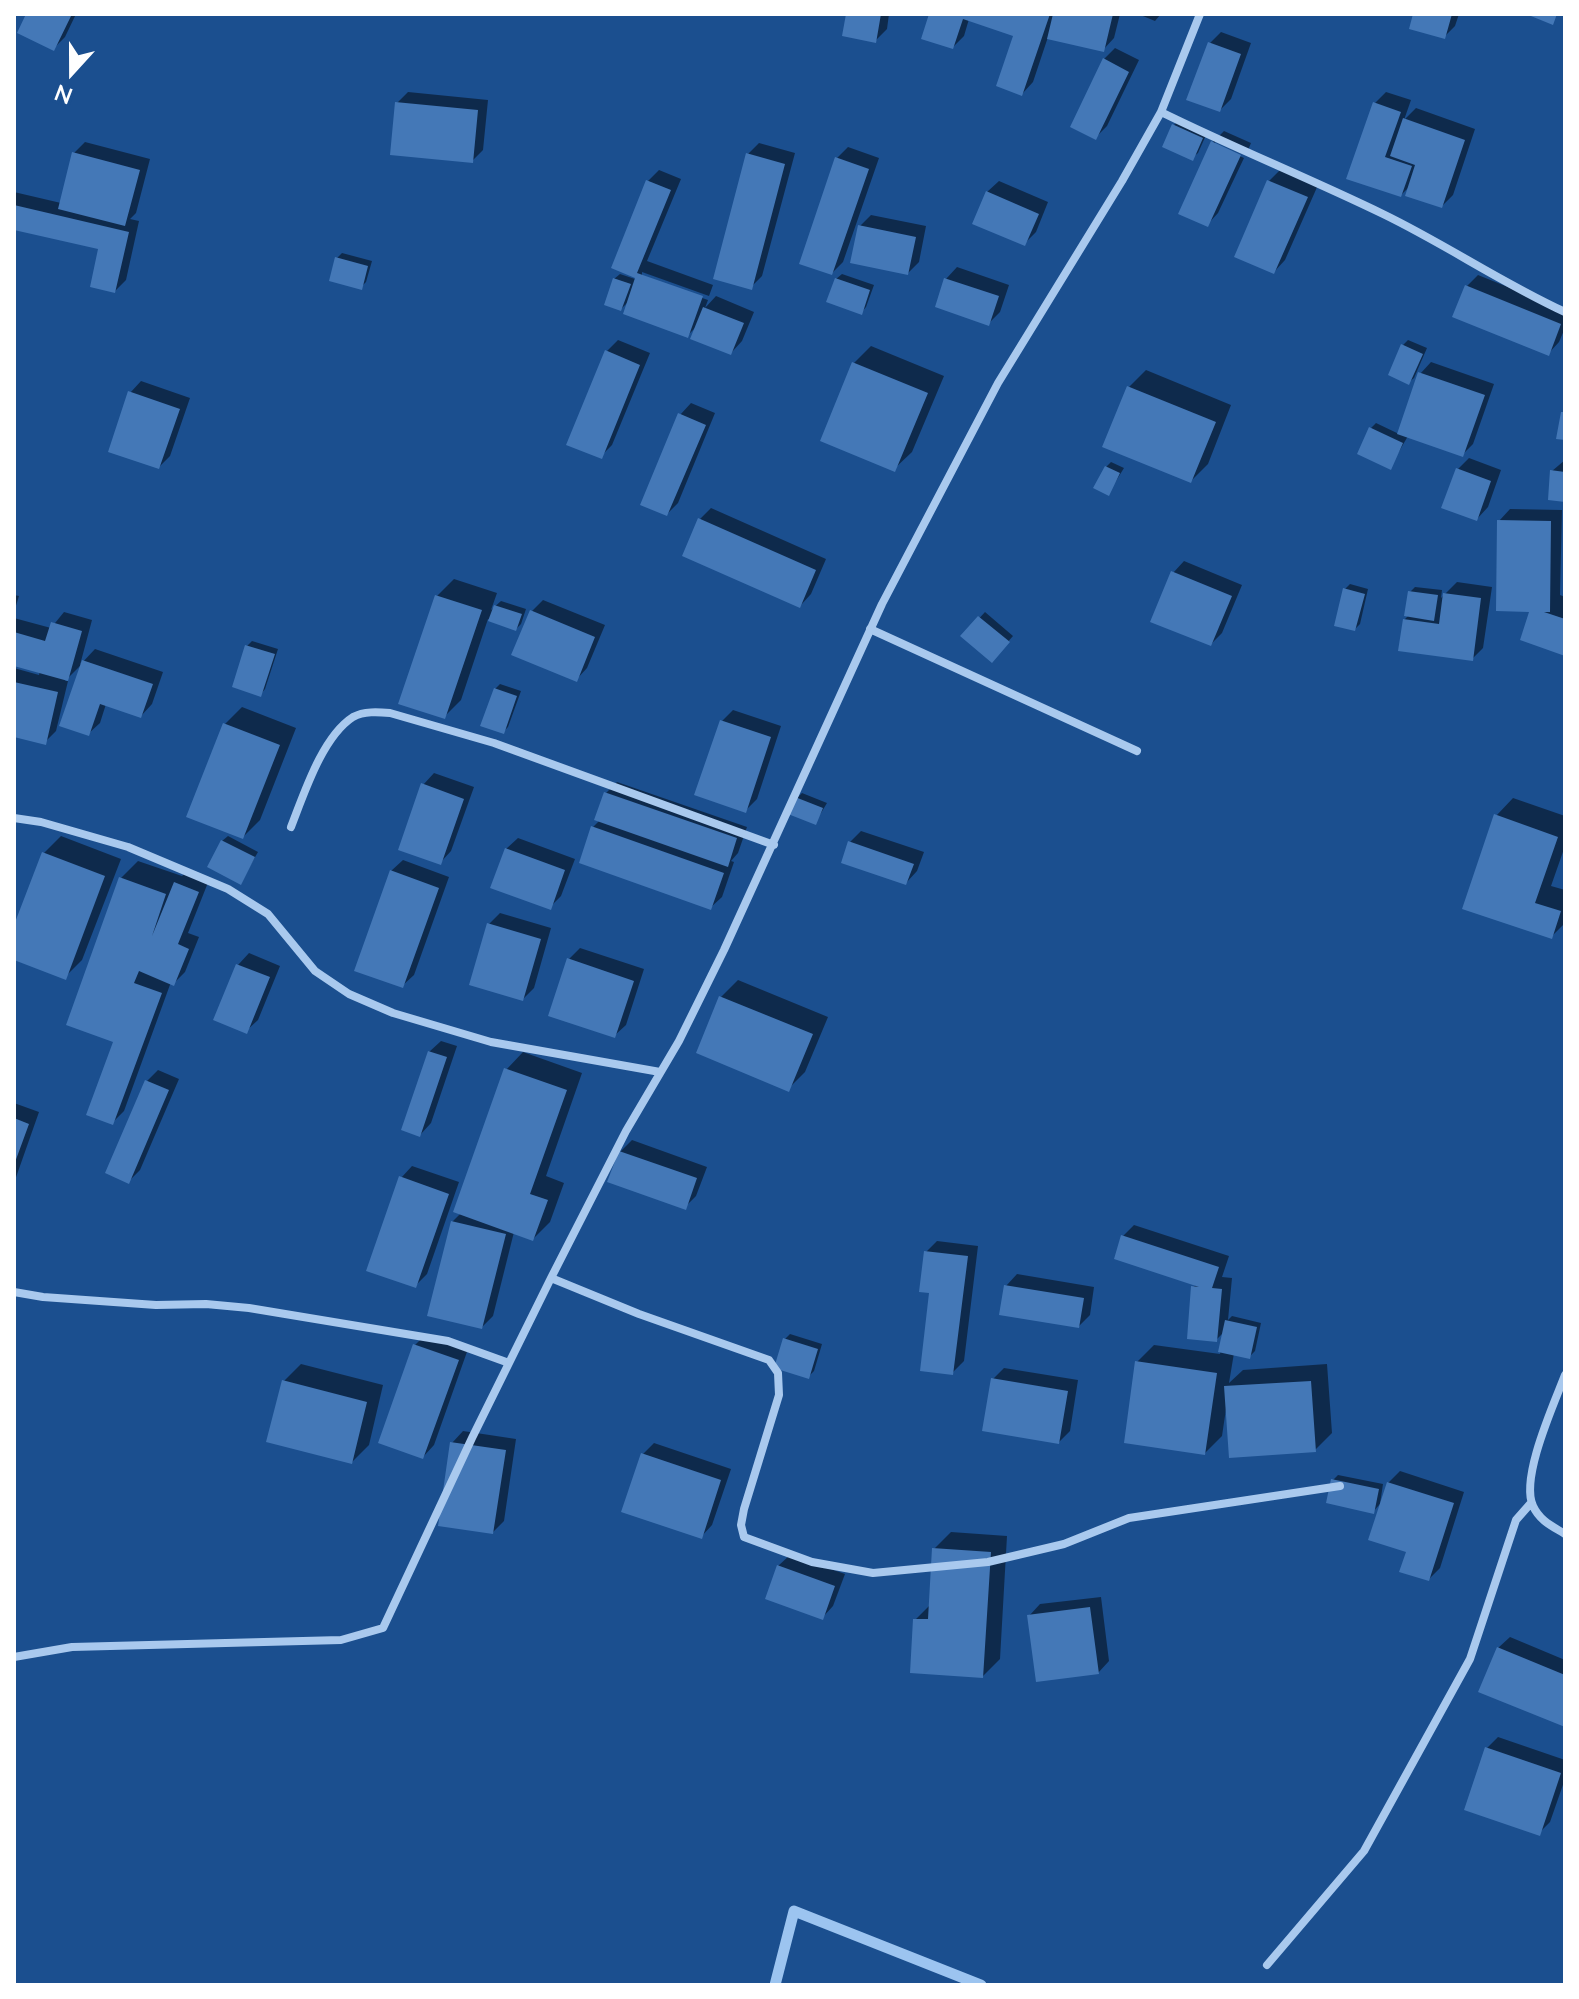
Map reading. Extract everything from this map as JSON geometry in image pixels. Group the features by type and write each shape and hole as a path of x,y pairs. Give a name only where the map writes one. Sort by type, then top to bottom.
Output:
{"street":[{"path":"14,1657 72,1647 341,1640 383,1628 551,1278 626,1131 679,1041 774,845 870,629 998,383 1161,112 1200,14"},
{"path":"1161,112 1384,214 1449,248 1507,284 1565,312"},
{"path":"870,629 1137,751"},
{"path":"291,827 312,773 339,729 355,716 373,712 390,713 494,743 774,845"},
{"path":"14,818 41,822 128,847 228,889 268,914 315,971 349,994 393,1013 491,1042 660,1072"},
{"path":"551,1278 639,1314 769,1360 778,1373 779,1395 741,1525 744,1537 812,1562 873,1573 988,1562 1064,1544 1129,1518 1340,1486"},
{"path":"14,1292 156,1305 206,1304 249,1308 448,1341 509,1363"},
{"path":"1565,1375 1542,1435 1530,1482 1531,1503 1541,1520 1565,1534"},
{"path":"1267,1965 1364,1851 1470,1659 1516,1520 1531,1503"}],"building":[{"path":"26,14 72,14 54,51 17,33"},
{"path":"846,14 881,14 876,43 842,36"},
{"path":"929,14 1050,14 1022,96 996,86 1013,36 963,19 953,49 921,39"},
{"path":"1053,14 1113,14 1104,52 1047,39"},
{"path":"1413,14 1452,14 1445,39 1409,29"},
{"path":"1526,14 1557,14 1553,25"},
{"path":"1208,42 1241,54 1220,112 1186,100"},
{"path":"1103,58 1129,72 1096,140 1070,127"},
{"path":"395,102 478,110 473,163 390,155"},
{"path":"1373,102 1401,112 1385,157 1412,166 1401,197 1346,179"},
{"path":"1403,118 1465,140 1442,208 1405,196 1415,165 1390,156"},
{"path":"1172,124 1203,138 1193,161 1162,147"},
{"path":"1211,141 1241,155 1208,227 1178,214"},
{"path":"72,152 140,170 125,226 58,209"},
{"path":"746,153 785,164 752,290 713,279"},
{"path":"835,157 869,169 832,275 799,264"},
{"path":"646,180 671,190 637,273 703,296 688,338 623,314 635,278 611,268"},
{"path":"1267,180 1308,197 1274,274 1234,257"},
{"path":"986,191 1039,214 1025,246 972,224"},
{"path":"14,205 129,232 115,293 90,287 98,249 14,230"},
{"path":"858,225 916,237 908,275 850,263"},
{"path":"335,257 368,266 362,290 329,281"},
{"path":"613,278 631,284 621,311 604,305"},
{"path":"835,278 870,290 862,315 826,302"},
{"path":"944,278 999,296 989,326 935,307"},
{"path":"1465,285 1561,324 1549,356 1452,317"},
{"path":"703,307 744,323 731,355 690,339"},
{"path":"1401,344 1423,354 1409,385 1388,375"},
{"path":"605,350 640,365 602,459 566,445"},
{"path":"852,362 928,393 895,472 820,441"},
{"path":"1418,372 1485,395 1463,457 1397,434"},
{"path":"1127,386 1216,422 1191,483 1102,447"},
{"path":"128,391 180,409 159,469 108,452"},
{"path":"1561,412 1565,412 1565,440 1556,439"},
{"path":"678,413 706,425 667,516 640,505"},
{"path":"1369,427 1403,443 1391,470 1357,454"},
{"path":"1105,466 1120,473 1109,496 1093,488"},
{"path":"1456,468 1491,481 1477,521 1441,508"},
{"path":"1550,470 1565,472 1565,502 1548,500"},
{"path":"698,518 816,570 800,608 682,556"},
{"path":"1497,520 1551,521 1550,612 1544,612 1565,619 1565,656 1520,640 1529,612 1496,611"},
{"path":"1171,571 1232,596 1211,646 1150,622"},
{"path":"1343,588 1365,594 1355,631 1334,626"},
{"path":"1408,591 1438,595 1434,621 1404,616"},
{"path":"1443,593 1481,598 1473,661 1398,651 1403,619 1439,624"},
{"path":"435,595 482,610 445,719 398,704"},
{"path":"494,605 522,614 516,631 488,621"},
{"path":"530,610 595,637 577,682 511,655"},
{"path":"978,616 1010,642 992,663 960,636"},
{"path":"51,622 82,631 68,681 14,666 14,632 45,641"},
{"path":"245,645 275,654 261,697 232,687"},
{"path":"82,660 153,684 141,718 100,704 89,736 59,726"},
{"path":"14,682 58,692 46,745 14,737"},
{"path":"494,688 517,696 504,734 480,726"},
{"path":"720,720 771,737 746,813 694,795"},
{"path":"223,723 280,745 243,839 186,817"},
{"path":"421,783 464,799 441,865 398,850"},
{"path":"604,792 737,838 728,867 594,820"},
{"path":"795,797 823,808 816,825 788,814"},
{"path":"1494,814 1558,837 1535,903 1561,911 1552,939 1462,909"},
{"path":"591,826 724,873 711,910 579,863"},
{"path":"221,840 255,857 241,885 207,867"},
{"path":"848,841 914,864 906,885 841,863"},
{"path":"505,848 565,870 551,910 490,888"},
{"path":"42,852 105,876 66,980 14,960 14,925"},
{"path":"390,870 439,888 403,988 354,971"},
{"path":"119,877 166,894 152,936 174,882 199,892 178,944 189,949 174,986 139,971 134,983 162,993 113,1125 86,1115 113,1042 66,1025"},
{"path":"487,923 541,939 523,1001 469,985"},
{"path":"567,958 634,981 615,1038 548,1016"},
{"path":"236,964 270,977 247,1034 213,1020"},
{"path":"719,996 813,1034 789,1092 696,1053"},
{"path":"428,1051 447,1057 420,1137 401,1130"},
{"path":"504,1068 567,1090 530,1194 548,1200 533,1241 453,1212"},
{"path":"145,1080 169,1090 129,1184 105,1173"},
{"path":"14,1118 29,1124 14,1165"},
{"path":"619,1151 697,1178 686,1210 607,1182"},
{"path":"399,1176 449,1194 416,1288 366,1271"},
{"path":"451,1221 506,1234 482,1329 427,1316"},
{"path":"1121,1235 1219,1267 1212,1288 1222,1289 1217,1342 1187,1339 1191,1286 1199,1287 1114,1259"},
{"path":"924,1251 968,1256 953,1375 920,1371 929,1293 919,1292"},
{"path":"1004,1285 1084,1298 1079,1328 999,1315"},
{"path":"1225,1320 1257,1327 1250,1359 1218,1352"},
{"path":"783,1338 818,1349 809,1379 774,1368"},
{"path":"413,1344 459,1360 423,1459 378,1443"},
{"path":"1135,1361 1217,1373 1205,1455 1124,1443"},
{"path":"991,1378 1068,1391 1059,1444 982,1431"},
{"path":"282,1380 367,1402 352,1464 266,1442"},
{"path":"1311,1381 1316,1452 1229,1458 1224,1386"},
{"path":"450,1442 506,1450 493,1534 438,1526"},
{"path":"641,1453 721,1480 702,1539 621,1512"},
{"path":"1331,1479 1379,1489 1374,1514 1326,1503"},
{"path":"1387,1482 1454,1503 1429,1581 1399,1572 1406,1552 1368,1540"},
{"path":"932,1548 991,1552 983,1678 910,1673 913,1619 928,1619"},
{"path":"777,1565 835,1586 823,1620 765,1599"},
{"path":"1090,1607 1099,1674 1036,1682 1027,1615"},
{"path":"1497,1647 1565,1675 1565,1727 1478,1692"},
{"path":"1485,1747 1561,1773 1540,1836 1464,1810"}],"waterway":[{"path":"775,1985 794,1911 981,1985"}]}
